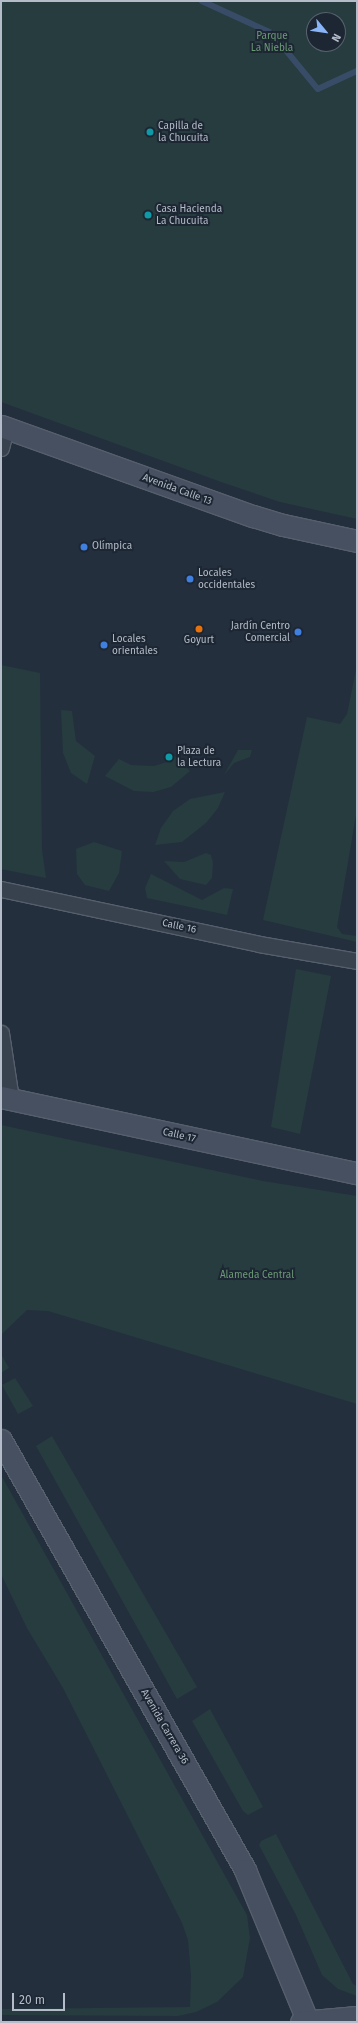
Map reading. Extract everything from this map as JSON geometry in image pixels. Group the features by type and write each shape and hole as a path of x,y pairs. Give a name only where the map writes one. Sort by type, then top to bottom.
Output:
{"main road":[{"name":"Avenida Calle 13","path":"4,427 246,514 283,525 357,541"},
{"name":"Calle 17","path":"6,1098 357,1173"},
{"name":"Avenida Carrera 36","path":"1,1440 245,1870 306,2022"},
{"path":"306,2022 357,2017"}],"street":[{"path":"1,448 4,427"},
{"name":"Calle 16","path":"1,889 259,944 357,961"},
{"path":"1,1034 6,1098"}],"green space":[{"name":"Parque La Niebla","path":"1,1 357,1 357,519 280,502 1,402"},
{"path":"1,665 40,673 42,850 46,878 1,869"},
{"path":"357,665 357,809 337,927 342,934 357,936 357,942 263,920 307,717 340,724 347,714"},
{"path":"61,710 72,711 76,741 95,756 87,784 71,773 63,753"},
{"path":"238,750 252,750 250,757 234,763 224,775"},
{"path":"173,754 190,771 171,787 153,792 134,791 105,776 119,759 131,765 154,766 167,762"},
{"path":"225,792 218,808 206,823 182,842 155,845 161,828 173,811 190,799"},
{"path":"94,842 122,851 119,873 109,891 85,885 77,874 76,849"},
{"path":"206,853 211,855 213,863 212,878 206,885 180,879 164,861 184,862"},
{"path":"151,874 202,900 224,888 233,889 227,915 147,898 145,888"},
{"path":"296,969 331,976 300,1134 271,1127"},
{"name":"Alameda Central","path":"1,1125 263,1181 357,1196 357,1404 48,1311 27,1310 2,1334 1,1345"},
{"path":"1,1354 9,1368 1,1373"},
{"path":"15,1378 33,1406 18,1414 2,1385"},
{"path":"52,1436 197,1687 177,1699 36,1446"},
{"path":"1,1475 247,1915 250,1938 243,1977 217,2002 196,2012 178,2016 1,2015 1,2009 190,2007 191,1976 188,1940 182,1923 63,1688 27,1628 1,1574"},
{"path":"210,1709 263,1807 248,1815 243,1811 192,1721"},
{"path":"276,1834 353,1984 357,1986 357,1996 338,1989 322,1975 296,1915 259,1845 261,1841"}],"waterway":[{"path":"202,1 272,33 318,89 357,71"}],"place":[{"name":"Capilla de la Chucuita","path":"150,132"},
{"name":"Casa Hacienda La Chucuita","path":"148,215"},
{"name":"Olímpica","path":"84,547"},
{"name":"Locales occidentales","path":"190,579"},
{"name":"Goyurt","path":"199,629"},
{"name":"Jardín Centro Comercial","path":"298,632"},
{"name":"Locales orientales","path":"104,645"},
{"name":"Plaza de la Lectura","path":"169,757"}]}
